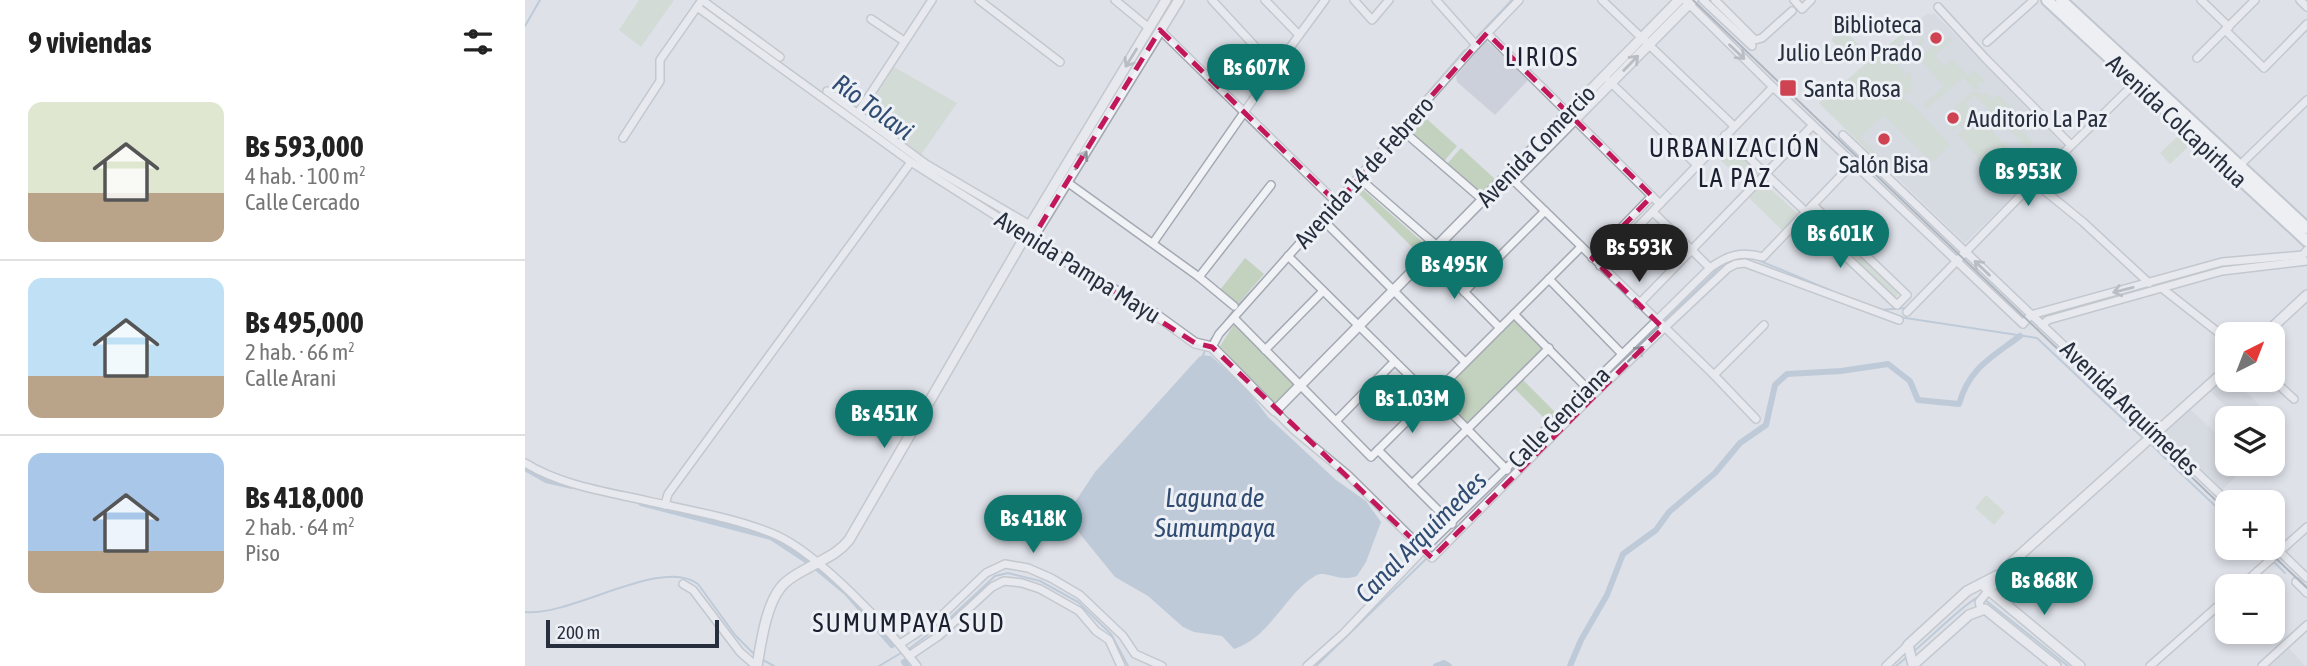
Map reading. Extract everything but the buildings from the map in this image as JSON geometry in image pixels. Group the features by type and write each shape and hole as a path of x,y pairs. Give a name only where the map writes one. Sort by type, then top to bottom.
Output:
{"main road":[{"name":"Avenida Colcapirhua","path":"2047,0 2236,169 2307,228"},
{"name":"Avenida Colcapirhua","path":"2061,0 2139,80"},
{"name":"Avenida Colcapirhua","path":"2236,169 2307,241"}],"street":[{"path":"858,113 932,0"},
{"path":"979,0 1060,62"},
{"path":"1115,0 1149,28"},
{"path":"1029,237 1030,225 1166,0"},
{"path":"683,584 693,590 740,652 757,662 773,602 780,587 790,578 841,550 849,540 1029,237 1067,182 1178,0"},
{"path":"1212,0 1275,68"},
{"path":"1265,0 1299,35"},
{"path":"1153,243 1325,0"},
{"path":"1354,0 1372,20 1389,0"},
{"path":"1436,0 1476,46"},
{"name":"Avenida 14 de Febrero","path":"1212,347 1219,334 1289,257 1335,201 1359,178 1519,0"},
{"path":"1602,0 1734,126"},
{"path":"1703,0 1752,46"},
{"path":"1715,0 1755,40 1762,38 1792,11"},
{"path":"1794,0 1801,9 1811,0"},
{"path":"1987,42 2034,0"},
{"path":"2200,0 2263,68 2307,24"},
{"path":"2197,58 2255,0"},
{"path":"2300,0 2307,7"},
{"path":"1686,1 2023,324 2031,315 2222,262 2303,255 2307,250"},
{"name":"Avenida Comercio","path":"1511,178 1513,167 1603,76 1645,42 1686,1"},
{"path":"623,138 660,81 660,60 700,3 780,57"},
{"name":"Avenida Pampa Mayu","path":"700,3 911,162 1062,259 1155,314 1195,343 1212,347 1275,411 1348,475 1427,554"},
{"path":"1938,7 2071,145"},
{"path":"871,19 904,41"},
{"path":"1160,30 1335,201"},
{"path":"1487,33 1660,204"},
{"name":"Avenida Comercio","path":"1275,411 1483,200 1574,121 1611,84 1645,42"},
{"path":"1603,76 1698,166"},
{"path":"1907,312 2071,145 2139,80"},
{"path":"1600,266 1773,87"},
{"name":"Avenida Pampa Mayu","path":"827,91 926,164 1030,225"},
{"path":"2236,169 2307,100"},
{"path":"1639,304 1813,125"},
{"path":"1402,130 1483,200"},
{"path":"1725,135 1897,305 1907,295 1813,205"},
{"name":"Avenida Arquímedes","path":"1843,135 2215,490"},
{"path":"665,505 667,494 911,162"},
{"path":"1805,214 1853,163"},
{"path":"1359,178 1437,246"},
{"path":"1511,178 1756,419"},
{"path":"1067,182 1199,277 1234,306"},
{"path":"2034,182 2083,222 2149,283"},
{"path":"1199,277 1271,185"},
{"path":"1592,258 1652,196"},
{"path":"1464,292 1545,211"},
{"path":"1653,212 1710,268"},
{"name":"Calle Genciana","path":"1307,666 1554,433 1660,324 1710,268 1730,256 1752,254 1763,257 1805,214"},
{"path":"1322,219 1465,362"},
{"path":"1234,318 1371,457 1581,247"},
{"path":"1428,255 1500,328"},
{"path":"1289,257 1507,470"},
{"path":"2042,325 2048,320 2222,271 2307,261"},
{"name":"Calle Genciana","path":"1427,554 1452,524 1622,354 1736,264 1745,263 1899,320"},
{"path":"1549,279 1622,354"},
{"path":"2164,289 2215,330"},
{"path":"1265,350 1323,291"},
{"path":"2278,322 2307,295"},
{"path":"1514,314 1587,388"},
{"path":"1714,375 1764,326"},
{"path":"1412,484 1549,348"},
{"path":"1336,421 1394,362"},
{"path":"1886,666 1911,657 1980,606 1984,589 2215,379"},
{"path":"2285,391 2294,399"},
{"path":"1378,450 1452,524"},
{"path":"525,463 546,476 778,536 817,563 860,602 917,666"},
{"path":"2285,542 2307,527"},
{"path":"2285,557 2307,578"},
{"path":"2252,574 2265,560"},
{"path":"905,650 986,573 1005,564 1028,568 1080,596 1123,636 1135,654 1162,666"},
{"path":"905,650 940,635 992,587 999,582 1010,580 1040,589 1080,611 1096,631 1109,640 1121,666"},
{"path":"2296,582 2307,593"},
{"path":"1911,657 1967,591 1984,589 2080,666"},
{"path":"1980,606 2056,666"},
{"path":"2150,666 2215,608"},
{"path":"2262,666 2307,625"}],"highlighted area":[{"path":"1160,30 1337,203 1487,33 1652,196 1592,258 1663,328 1432,558 1212,347 1195,343 1032,239"}],"shaded area":[{"path":"1928,13 1934,13 2063,148 1965,243 1819,103"},
{"path":"1486,41 1529,79 1495,115 1457,82 1456,76"},
{"path":"2215,384 2215,392 2246,392 2261,406 2226,406 2209,390"},
{"path":"2189,408 2215,433 2215,476 2237,476 2222,490 2164,433"},
{"path":"2288,647 2305,666 2267,666"}],"green space":[{"path":"639,0 674,0 641,47 619,30"},
{"path":"1842,28 1861,47 1850,58 1831,40"},
{"path":"1909,28 1912,32 1899,43 1901,46 1892,54 1905,75 1911,70 1911,92 1905,95 1904,100 1914,106 1950,145 1932,162 1884,115 1860,137 1886,164 1884,167 1819,103"},
{"path":"1921,37 1925,41 1917,49 1923,55 1938,42 1941,44 1949,37 1952,40 1936,57 1945,67 1952,60 1968,76 1974,70 1986,82 1978,83 1978,90 1964,78 1927,108 1924,104 1944,86 1922,61 1916,65 1915,48"},
{"path":"894,67 957,103 920,156 868,119 864,111"},
{"path":"1972,92 1987,94 1992,99 1999,95 2011,108 2005,114 2033,142 2027,148 1974,95 1965,103 2025,166 2003,187 1958,135 1963,129 1959,125 1953,130 1951,128 1962,117 1954,108"},
{"path":"1420,113 1457,146 1445,160 1441,161 1406,129"},
{"path":"2179,135 2190,145 2170,164 2160,153"},
{"path":"1723,142 1758,173 1758,177 1749,187 1713,153"},
{"path":"1461,148 1496,180 1483,194 1446,165"},
{"path":"1763,182 1798,214 1782,230 1748,197"},
{"path":"1358,185 1428,247 1428,250 1421,256 1354,189"},
{"path":"1818,214 1899,291 1897,296 1892,297 1812,221 1812,215"},
{"path":"1245,258 1264,274 1238,304 1220,290"},
{"path":"1512,321 1517,321 1542,346 1541,351 1470,422 1464,422 1440,398 1440,394"},
{"path":"1236,325 1292,382 1293,385 1276,403 1273,403 1220,346"},
{"path":"1522,379 1558,415 1550,424 1513,387"},
{"path":"1986,495 2005,512 1994,525 1975,508"}],"water":[{"name":"Laguna de Sumumpaya","path":"1203,355 1211,356 1246,388 1268,417 1336,480 1366,501 1381,522 1366,562 1357,576 1315,576 1294,594 1268,626 1247,643 1234,649 1222,636 1194,632 1183,627 1148,596 1115,577 1080,534 1071,518 1071,508 1095,472"}],"waterway":[{"name":"Río Tolavi","path":"525,26 540,0"},
{"name":"Río Tolavi","path":"1035,226 1173,0"},
{"path":"1477,37 1512,0"},
{"name":"Río Tolavi","path":"706,9 889,141"},
{"path":"1422,100 1465,50"},
{"name":"Río Tolavi","path":"943,178 1024,227"},
{"name":"Canal Arquímedes","path":"1753,258 1832,291"},
{"name":"Canal Arquímedes","path":"1662,323 1720,267 1734,259"},
{"path":"2040,317 2221,267 2283,260"},
{"path":"1238,306 1268,274"},
{"path":"1880,310 1906,308"},
{"path":"1210,341 1234,310"},
{"name":"Canal Arquímedes","path":"1899,317 2037,338 2143,438"},
{"name":"Canal Arquímedes","path":"1432,553 1658,327"},
{"path":"1570,666 1581,640 1607,595 1623,554 1656,530 1669,512 1715,473 1740,443 1766,425 1775,385 1787,374 1841,371 1888,364 1910,381 1918,400 1959,404 1975,372 2020,336"},
{"path":"1203,355 1206,349"},
{"name":"Canal Arquímedes","path":"2150,443 2166,459"},
{"name":"Canal Arquímedes","path":"2171,464 2215,506"},
{"path":"525,468 546,480 572,486"},
{"path":"641,503 771,537 809,562"},
{"name":"Canal Arquímedes","path":"1316,666 1428,557"},
{"name":"Canal Arquímedes","path":"2275,563 2285,573"},
{"path":"818,569 847,593 892,645"},
{"path":"909,649 950,618 995,576 1008,573 1040,581 1078,602 1111,634 1128,666"},
{"path":"525,612 566,606 662,577 682,577 698,584 735,635 755,655"},
{"path":"1914,651 1957,612 1979,597"},
{"path":"1984,599 2068,666"},
{"path":"879,666 901,653"},
{"path":"1896,666 1907,657"},
{"path":"763,660 774,666"},
{"path":"904,662 907,666"},
{"path":"1436,666 1444,663 1449,666"}],"tram line":[{"path":"1693,0 2215,500"},
{"path":"2278,560 2307,588"}],"place":[{"name":"Biblioteca Julio León Prado","path":"1936,38"},
{"name":"Santa Rosa","path":"1788,88"},
{"name":"Auditorio La Paz","path":"1953,118"},
{"name":"Salón Bisa","path":"1884,139"}],"district":[{"name":"LIRIOS","path":"1542,57"},
{"name":"URBANIZACIÓN LA PAZ","path":"1735,163"},
{"name":"SUMUMPAYA SUD","path":"909,623"}]}
